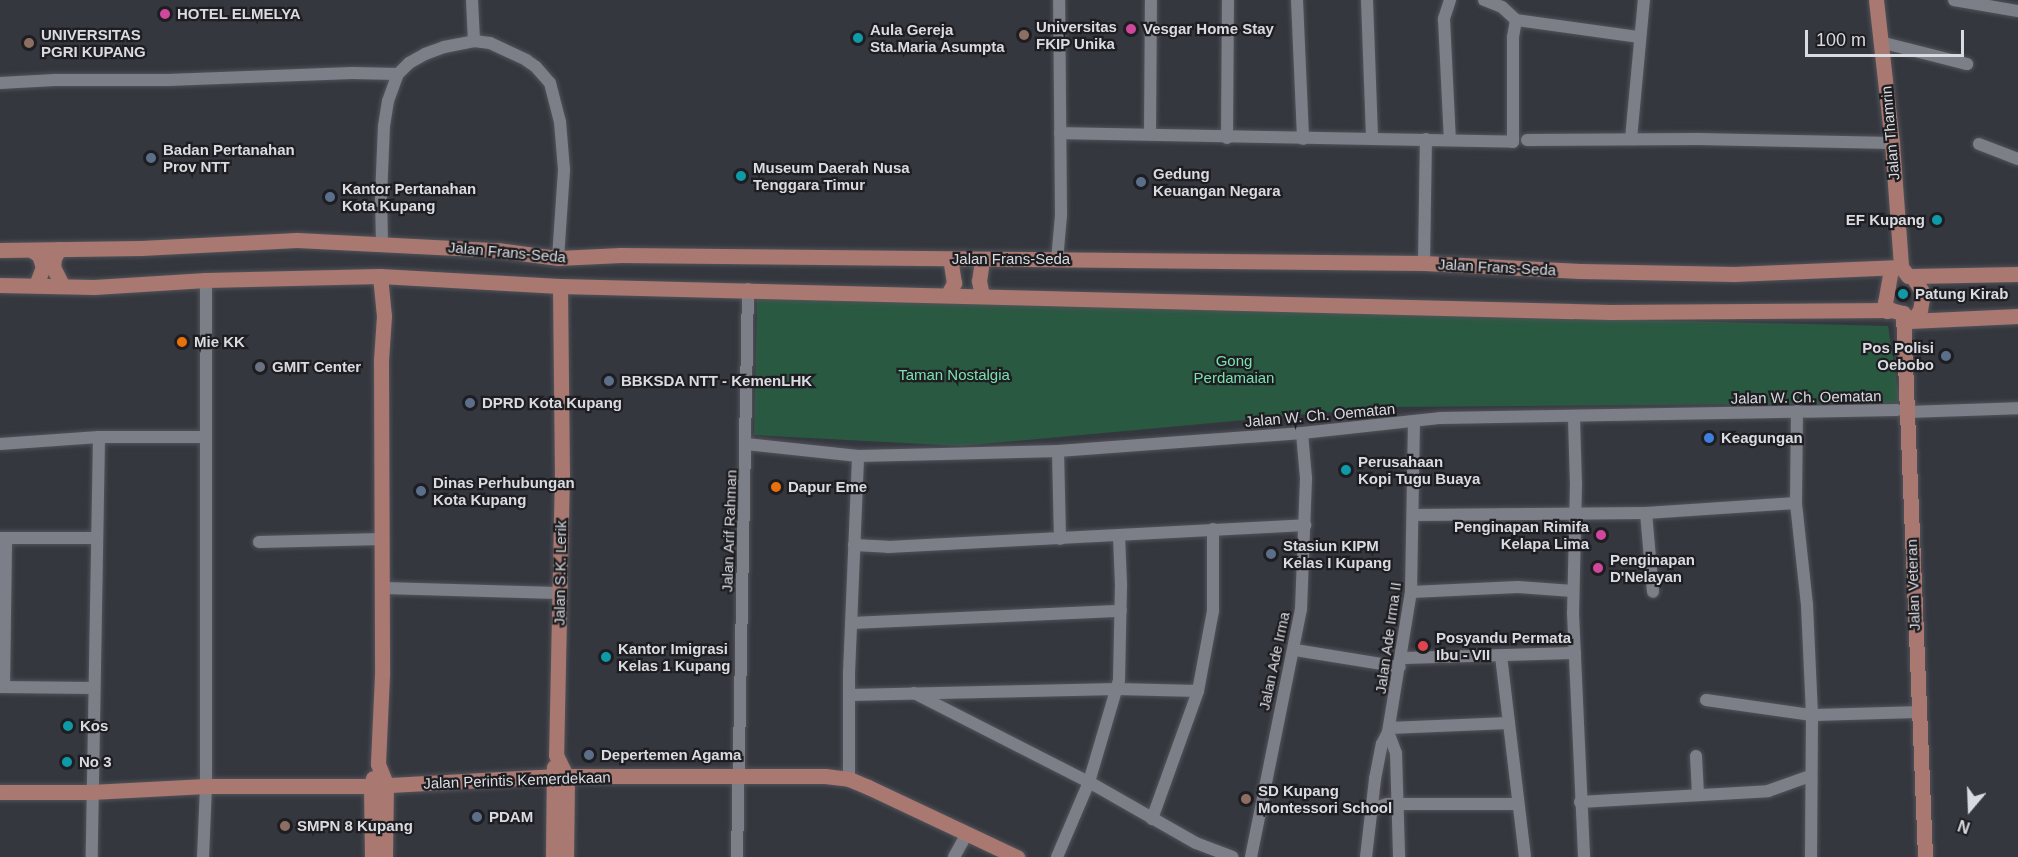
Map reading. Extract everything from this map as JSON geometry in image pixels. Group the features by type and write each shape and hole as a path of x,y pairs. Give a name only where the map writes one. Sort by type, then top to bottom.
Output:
{"main road":[{"name":"Jalan Thamrin","path":"1876,0 1892,143 1901,271"},
{"name":"Jalan Frans-Seda","path":"0,250 141,248 297,240 497,250 558,258 621,255 1424,263 1568,270 1734,274 1901,271 2018,274"},
{"path":"59,249 54,258 53,267 62,285"},
{"path":"33,251 39,255 43,267 36,285"},
{"path":"948,294 954,283 950,259"},
{"path":"982,260 979,281 982,295"},
{"path":"1901,271 1921,290 1922,298 1920,310 1902,314 1887,311 1885,302 1901,271"},
{"name":"Jalan Frans-Seda","path":"0,285 94,287 206,280 380,276 560,286 1611,312 2018,316"},
{"path":"372,857 378,785 382,675 381,360 384,315 380,276"},
{"name":"Jalan S.K. Lerik","path":"560,286 560,593 556,755 560,777"},
{"name":"Jalan Veteran","path":"1902,314 1902,411 1926,857"},
{"name":"Jalan Perintis Kemerdekaan","path":"0,792 91,792 206,786 378,785 560,777 737,774 825,776 849,780 1017,857"},
{"path":"553,857 560,777"},
{"path":"560,777 566,857"},
{"path":"378,785 385,857"}],"street":[{"path":"472,0 474,41"},
{"path":"1057,260 1061,215 1059,0"},
{"path":"1150,134 1151,0"},
{"path":"1227,138 1228,0"},
{"path":"1297,0 1303,139"},
{"path":"1367,0 1372,139"},
{"path":"1450,0 1444,19 1450,140"},
{"path":"1484,0 1502,7 1516,20 1639,37"},
{"path":"1630,139 1644,0"},
{"path":"1954,0 2018,11"},
{"path":"1059,134 1513,142 1513,37 1516,20"},
{"path":"382,244 381,178 384,126 388,101 398,74 409,63 425,54 474,41 490,43 526,60 536,67 550,84 560,122 564,170 558,258"},
{"path":"1880,42 1967,64"},
{"path":"0,83 352,73 398,74"},
{"path":"1424,263 1426,139"},
{"path":"1527,140 1630,139 1892,143"},
{"path":"1979,144 2018,159"},
{"path":"203,857 206,786 206,280"},
{"name":"Jalan Arif Rahman","path":"737,857 748,289"},
{"name":"Jalan W. Ch. Oematan","path":"746,444 858,456 1058,451 1302,432 1441,418 1574,418 1797,411 2018,408"},
{"path":"1797,411 1796,503 1807,605 1812,715 1811,857"},
{"path":"1574,418 1573,591 1584,857"},
{"name":"Jalan Ade Irma II","path":"1366,857 1382,744 1388,730 1401,662 1411,592 1414,421"},
{"name":"Jalan Ade Irma","path":"1251,857 1282,696 1295,650 1301,609 1306,478 1302,432"},
{"path":"0,444 99,437 206,437"},
{"path":"92,857 91,792 99,437"},
{"path":"1058,451 1060,539"},
{"path":"849,780 858,456"},
{"path":"1414,515 1646,513 1796,503"},
{"path":"1646,513 1653,592"},
{"path":"854,545 888,547 1305,525"},
{"path":"1152,819 1198,692 1213,611 1213,530"},
{"path":"1057,857 1089,782 1117,689 1121,611 1119,535"},
{"path":"94,688 2,687 3,538 97,538"},
{"path":"259,542 382,539"},
{"path":"1411,592 1518,587 1573,591"},
{"path":"381,588 560,593"},
{"path":"852,623 1121,611"},
{"path":"1295,650 1401,662 1575,653"},
{"path":"1501,656 1525,857"},
{"path":"850,695 1117,689 1198,692"},
{"path":"913,693 1089,782 1196,843 1232,857"},
{"path":"1706,700 1812,715 1918,712"},
{"path":"1399,857 1396,753 1388,730 1509,723"},
{"path":"1696,756 1698,794"},
{"path":"1580,802 1768,791 1810,776"},
{"path":"1371,809 1380,805 1517,804"},
{"path":"954,857 967,834"}],"green space":[{"name":"Taman Nostalgia","path":"757,299 1888,326 1900,403 1385,407 961,446 754,435"}],"place":[{"name":"HOTEL ELMELYA","path":"165,14"},
{"name":"Vesgar Home Stay","path":"1131,29"},
{"name":"Universitas FKIP Unika","path":"1024,35"},
{"name":"Aula Gereja Sta.Maria Asumpta","path":"858,38"},
{"name":"UNIVERSITAS PGRI KUPANG","path":"29,43"},
{"name":"Badan Pertanahan Prov NTT","path":"151,158"},
{"name":"Museum Daerah Nusa Tenggara Timur","path":"741,176"},
{"name":"Gedung Keuangan Negara","path":"1141,182"},
{"name":"Kantor Pertanahan Kota Kupang","path":"330,197"},
{"name":"EF Kupang","path":"1937,220"},
{"name":"Patung Kirab","path":"1903,294"},
{"name":"Mie KK","path":"182,342"},
{"name":"Pos Polisi Oebobo","path":"1946,356"},
{"name":"GMIT Center","path":"260,367"},
{"name":"BBKSDA NTT - KemenLHK","path":"609,381"},
{"name":"DPRD Kota Kupang","path":"470,403"},
{"name":"Keagungan","path":"1709,438"},
{"name":"Perusahaan Kopi Tugu Buaya","path":"1346,470"},
{"name":"Dapur Eme","path":"776,487"},
{"name":"Dinas Perhubungan Kota Kupang","path":"421,491"},
{"name":"Penginapan Rimifa Kelapa Lima","path":"1601,535"},
{"name":"Stasiun KIPM Kelas I Kupang","path":"1271,554"},
{"name":"Penginapan D'Nelayan","path":"1598,568"},
{"name":"Posyandu Permata Ibu - VII","path":"1423,646"},
{"name":"Kantor Imigrasi Kelas 1 Kupang","path":"606,657"},
{"name":"Kos","path":"68,726"},
{"name":"Depertemen Agama","path":"589,755"},
{"name":"No 3","path":"67,762"},
{"name":"SD Kupang Montessori School","path":"1246,799"},
{"name":"PDAM","path":"477,817"},
{"name":"SMPN 8 Kupang","path":"285,826"}],"park label":[{"name":"Gong Perdamaian","path":"1234,368"}]}
